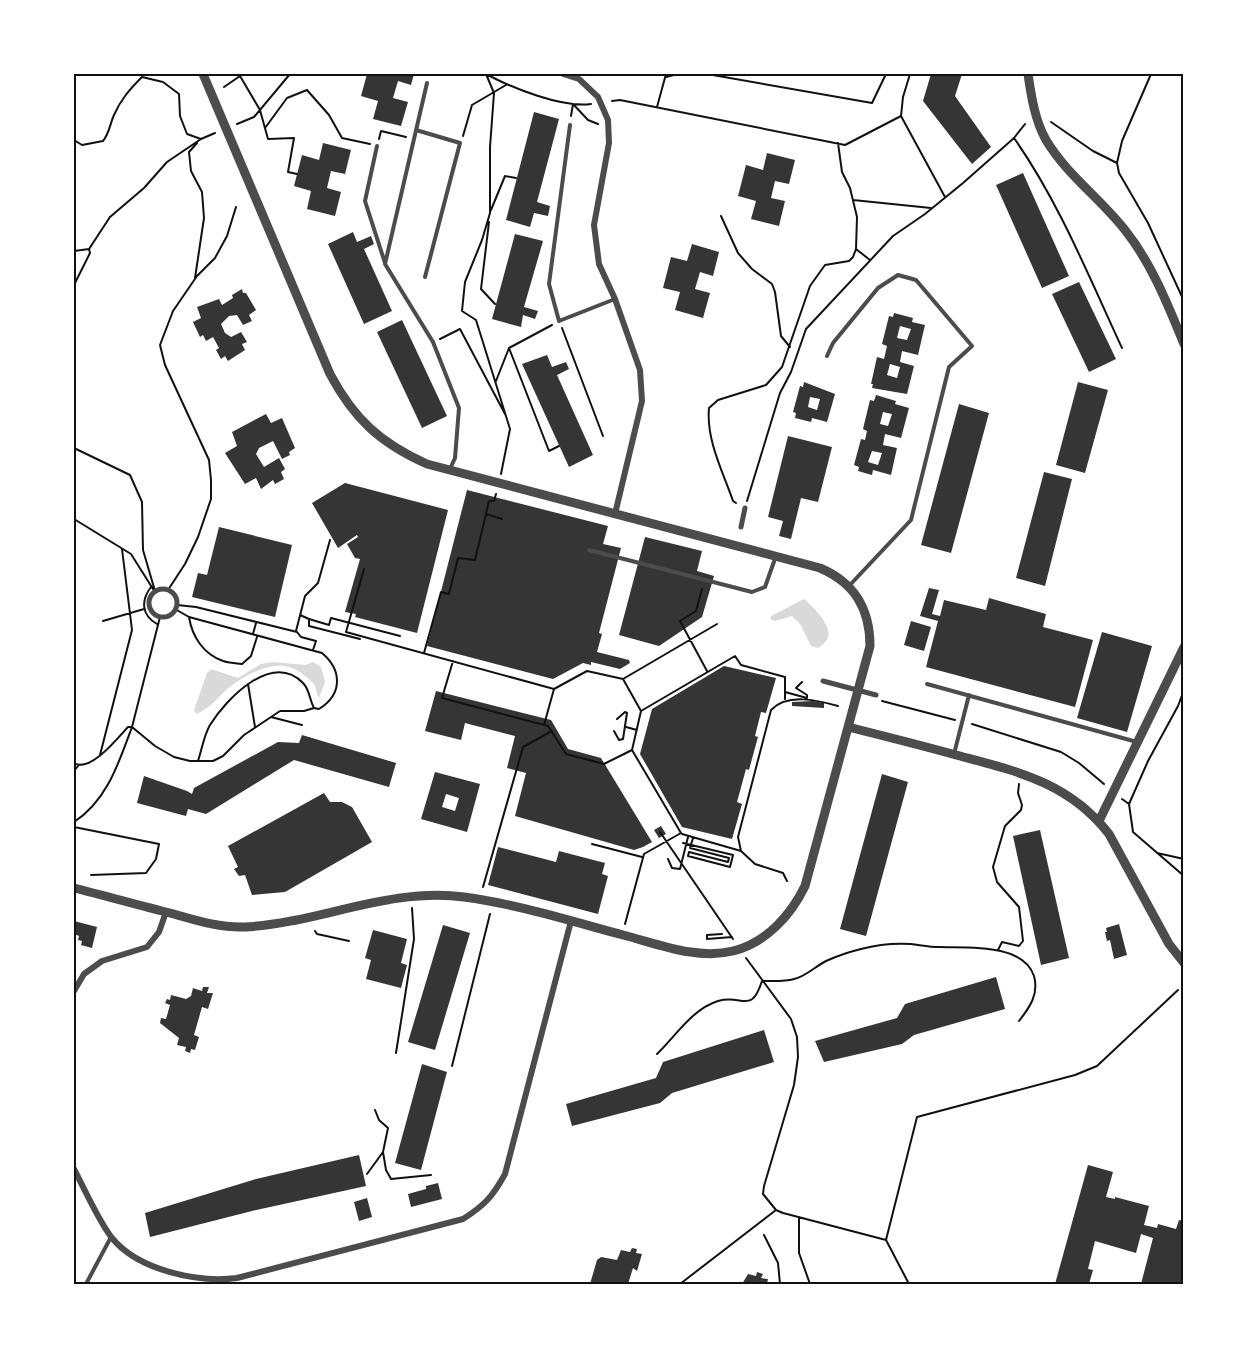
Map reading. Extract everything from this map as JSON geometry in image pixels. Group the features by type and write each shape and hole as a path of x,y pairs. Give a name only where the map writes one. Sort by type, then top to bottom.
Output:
{"street":[{"path":"74,888 216,926 243,927 318,916 395,897 444,896 483,900 691,953 733,951 753,943 771,931 789,913 805,886 870,646 870,628 866,613 849,586 840,578 820,568 427,464 389,443 364,423 344,400 330,374 203,74"},
{"path":"563,74 579,79 598,97 608,120 609,143 594,225 599,264 615,299 640,370 642,401 615,514"},
{"path":"1028,74 1034,109 1045,138 1064,165 1125,230 1143,256 1184,344"},
{"path":"741,527 745,508"},
{"path":"153,589 168,590 175,596 176,607 169,616 160,617 149,608 149,599 153,589"},
{"path":"1099,821 1184,646"},
{"path":"823,681 876,695"},
{"path":"848,727 1013,770 1043,781 1064,793 1099,821 1118,849 1169,944 1184,963"},
{"path":"74,991 84,975 102,961 147,947 159,932 166,912"},
{"path":"74,1169 111,1238 130,1256 159,1268 195,1278 221,1280 248,1275 463,1219 494,1195 505,1174 572,921"}],"lane":[{"path":"385,264 427,83"},
{"path":"570,125 549,284 559,321 615,299"},
{"path":"416,130 460,143 424,277"},
{"path":"377,146 365,201 385,264 433,342 459,408 455,458 449,470"},
{"path":"827,356 833,343 878,288 898,276 916,280 972,346 949,367 911,520 849,586"},
{"path":"589,550 752,592 765,587 776,556"},
{"path":"927,684 1138,742"},
{"path":"954,754 969,695"},
{"path":"87,1284 111,1238"}],"path":[{"path":"254,117 290,74"},
{"path":"486,74 506,85 583,105"},
{"path":"486,74 494,93 490,147 490,213 481,289 495,304"},
{"path":"657,107 666,75 678,74"},
{"path":"707,74 872,103 886,74"},
{"path":"910,74 903,97 901,116 945,197"},
{"path":"1151,74 1122,141 1117,163 1119,173 1149,223 1184,301"},
{"path":"224,87 240,76 260,110 268,138 294,138 288,172 297,174"},
{"path":"74,140 81,145 103,141 125,94 142,77 163,82 179,94 180,116 186,134 201,139"},
{"path":"460,143 472,105 506,85"},
{"path":"265,128 287,99 306,90 329,115 342,138 377,146 381,131 414,139"},
{"path":"620,100 845,145 901,116"},
{"path":"573,104 588,120 608,129"},
{"path":"570,125 573,104"},
{"path":"1044,118 1094,151 1117,163"},
{"path":"1014,138 1034,166 1122,348"},
{"path":"74,285 90,253 89,249 110,217 144,188 167,162 201,139"},
{"path":"194,280 204,218 202,192 191,171 189,152 201,139"},
{"path":"745,508 734,501 710,438 709,408 718,400 766,385 782,367 810,286 825,265 849,261 854,257 857,217 850,188 843,172 838,143"},
{"path":"506,455 510,429 496,381 476,320 462,311 465,282 505,176 516,178"},
{"path":"853,200 932,208"},
{"path":"168,590 189,555 211,499 209,460 165,365 160,345 173,311 194,280 215,258 227,236 236,207"},
{"path":"721,216 738,254 752,269 772,284 781,336 790,347"},
{"path":"74,251 89,249"},
{"path":"856,249 871,261"},
{"path":"74,311 74,328"},
{"path":"496,381 509,348 559,321 603,436"},
{"path":"433,342 460,329 507,419"},
{"path":"509,348 549,451 559,446"},
{"path":"74,448 130,475 142,502 143,550 153,589"},
{"path":"423,653 441,592 449,594 458,558 475,560 489,501 494,501"},
{"path":"486,514 502,519"},
{"path":"74,519 130,554 153,589"},
{"path":"296,632 305,596 318,583 330,540"},
{"path":"100,755 132,630 122,549"},
{"path":"364,569 346,632 554,689 587,671 623,680 717,624"},
{"path":"153,589 145,596 144,609 149,617 158,624"},
{"path":"702,589 696,611 680,621 707,671"},
{"path":"132,727 155,746 174,757 190,761 213,761 223,756 244,735 280,711 304,711 319,709 327,705 336,688 338,678 332,661 322,653 189,617 176,607"},
{"path":"176,607 196,607 296,632 301,637 316,642 313,650"},
{"path":"103,621 144,609"},
{"path":"300,615 329,625 331,618 400,636"},
{"path":"74,820 87,813 107,788 120,761 132,727 160,617"},
{"path":"189,617 191,630 199,644 223,661 242,664 251,656 258,636"},
{"path":"309,619 309,626 360,639"},
{"path":"253,635 256,623"},
{"path":"785,700 785,677 741,665 735,656 641,711 632,750 681,833 688,837 741,851 754,864 783,873 787,881"},
{"path":"453,661 442,698 548,726 566,754 604,764 632,750"},
{"path":"198,760 209,727 227,702 254,679 272,673 287,672 304,683 314,708"},
{"path":"623,680 641,711"},
{"path":"785,692 807,698 807,695 796,688 802,682"},
{"path":"248,684 255,727"},
{"path":"544,725 554,689"},
{"path":"1184,690 1129,804 1133,832 1184,876"},
{"path":"876,695 881,701 974,725 1061,752 1079,763 1107,786"},
{"path":"741,851 738,837 771,710 785,700 812,700 838,706"},
{"path":"614,731 621,741 626,727 627,713 625,712 617,719"},
{"path":"271,717 302,725"},
{"path":"74,771 78,766 87,764 100,755 128,727 132,727"},
{"path":"626,727 636,730"},
{"path":"483,887 523,747 552,731"},
{"path":"74,763 78,766"},
{"path":"997,951 1002,942 1022,945 1019,907 997,882 993,867 1005,826 1023,805 1018,792 1019,784"},
{"path":"1121,798 1129,804"},
{"path":"74,827 159,844 156,859 146,873 91,875"},
{"path":"660,832 724,926"},
{"path":"625,924 644,856 681,833"},
{"path":"668,859 672,868 680,869 688,837"},
{"path":"684,843 733,855 730,867 688,856 689,852 728,862 729,858 690,848 693,838"},
{"path":"592,844 644,856"},
{"path":"1156,853 1184,859"},
{"path":"396,1053 414,939 412,908"},
{"path":"452,1066 490,914"},
{"path":"315,931 317,934 349,941"},
{"path":"722,934 707,935 707,939 732,937"},
{"path":"762,981 796,979 835,957 861,949 882,946 908,944 1010,952 1025,960 1036,982 1035,996 1019,1022"},
{"path":"657,1054 693,1016 718,1001 750,1001 757,997 762,981"},
{"path":"762,981 791,1019 797,1036 798,1058 794,1084 763,1194 776,1210 886,1240"},
{"path":"909,1284 886,1240 917,1117 1076,1075 1097,1066 1178,990"},
{"path":"375,1110 379,1120 388,1128 383,1152 386,1170 391,1179 431,1175"},
{"path":"367,1173 383,1152"},
{"path":"680,1284 776,1210"},
{"path":"799,1217 799,1252 810,1284"},
{"path":"764,1235 778,1263 780,1284"}],"shaded area":[{"path":"804,599 822,618 828,630 826,641 818,648 811,646 800,624 792,616 775,621 770,619 771,616"},
{"path":"273,662 306,665 313,662 321,667 325,682 319,698 313,683 301,673 289,667 272,666 238,681 209,707 196,714 194,710 207,673 211,669 238,678 261,664"}],"building":[{"path":"367,74 414,74 411,85 398,81 393,98 408,102 401,126 373,119 378,101 361,96"},
{"path":"931,74 962,74 955,96 991,147 972,164 923,101"},
{"path":"534,112 559,119 537,202 550,206 548,216 534,213 530,227 506,220"},
{"path":"323,143 351,150 345,174 331,171 327,188 341,192 335,216 307,209 311,191 294,186 302,155 319,160"},
{"path":"767,153 795,160 789,184 775,181 771,198 785,201 779,226 751,219 756,201 738,196 746,165 763,170"},
{"path":"1023,173 1069,276 1042,288 996,185"},
{"path":"353,232 357,242 371,236 374,244 364,249 392,311 364,324 328,244"},
{"path":"515,234 543,241 524,307 538,311 535,319 523,315 521,327 492,319"},
{"path":"692,244 719,252 713,276 700,272 695,289 710,293 703,318 675,310 680,292 663,288 671,257 687,261"},
{"path":"1079,282 1116,359 1089,372 1052,294"},
{"path":"242,289 256,310 249,315 252,321 243,325 237,315 229,316 221,324 225,333 231,337 241,332 247,342 242,344 245,350 228,361 225,356 221,359 216,350 219,348 213,337 206,341 203,335 200,337 193,322 201,318 197,307 219,299 222,305"},
{"path":"894,313 913,318 912,322 925,325 918,355 902,351 900,362 914,366 907,394 872,388 873,384 871,384 877,357 884,359 887,346 882,344 889,316 893,317","holes":["900,326 911,329 907,340 897,338","890,364 900,367 897,378 887,375"]},
{"path":"402,320 447,416 422,428 377,332"},
{"path":"547,355 552,367 566,362 569,369 557,375 593,455 569,467 522,364"},
{"path":"804,382 835,394 827,422 812,418 811,422 795,418 796,413 793,412 800,386 803,387","holes":["810,397 820,399 817,410 808,407"]},
{"path":"1078,382 1108,390 1085,473 1056,465"},
{"path":"876,395 909,408 901,438 885,434 883,445 897,448 891,475 873,470 872,475 858,471 859,467 854,465 861,439 865,440 867,431 863,429 870,400 874,401","holes":["883,412 892,414 888,426 880,424","872,451 882,453 878,465 868,462"]},
{"path":"959,404 989,413 951,553 921,545"},
{"path":"266,414 271,423 282,418 295,448 289,452 290,455 282,459 273,441 259,448 256,454 264,467 279,458 285,469 281,472 284,479 275,484 273,480 261,489 256,478 245,484 225,453 237,446 232,432"},
{"path":"788,436 832,447 818,502 801,498 791,539 779,536 783,521 768,517"},
{"path":"1044,472 1072,479 1045,586 1016,578"},
{"path":"345,483 448,510 417,633 355,617 356,614 345,612 360,559 355,558 347,544 358,537 357,535 338,548 312,503"},
{"path":"467,490 608,526 603,544 621,548 599,633 602,634 597,652 629,660 630,663 620,669 591,662 591,665 583,663 553,679 427,646"},
{"path":"219,527 292,545 275,617 192,597 198,573 207,575"},
{"path":"645,537 702,551 697,571 714,576 702,617 659,646 619,635"},
{"path":"929,588 939,590 932,614 940,616 944,600 986,610 989,598 1046,614 1043,627 1093,640 1075,707 926,667 938,621 920,616"},
{"path":"911,621 931,627 924,651 904,645"},
{"path":"1102,632 1152,646 1127,732 1077,718"},
{"path":"724,666 776,678 766,713 761,712 755,736 758,737 737,802 742,804 732,839 682,827 640,754 652,709"},
{"path":"436,691 551,720 568,749 601,758 652,842 634,850 515,816 526,773 507,768 515,736 465,723 461,740 425,731"},
{"path":"792,702 824,703 824,708 792,706"},
{"path":"302,735 396,763 389,787 294,760 206,814 188,809 186,816 137,803 144,776 192,794 194,788 278,742 299,743"},
{"path":"435,772 480,784 467,832 421,819","holes":["446,794 459,798 455,811 442,807"]},
{"path":"882,774 908,782 866,936 840,929"},
{"path":"324,793 330,802 342,802 352,807 372,842 285,892 252,895 245,875 239,876 234,869 238,867 228,846"},
{"path":"661,826 666,834 659,838 654,830"},
{"path":"1040,830 1069,958 1041,965 1013,836"},
{"path":"498,847 556,862 559,851 605,863 602,874 608,876 598,914 488,885"},
{"path":"74,921 97,927 92,948 81,945 82,941 78,940 79,936 74,934"},
{"path":"1119,924 1127,955 1114,959 1110,940 1107,941 1105,932 1107,932 1106,928"},
{"path":"443,925 470,933 435,1050 408,1042"},
{"path":"373,930 407,939 401,963 407,965 401,988 366,979 371,960 365,958"},
{"path":"996,977 1005,1009 914,1035 902,1044 824,1062 815,1041 897,1018 905,1004"},
{"path":"203,987 209,987 207,993 213,993 208,1009 202,1007 194,1035 199,1037 195,1050 191,1049 190,1053 185,1051 186,1047 177,1045 179,1038 160,1023 161,1018 166,1019 170,1005 165,1003 167,999 170,1000 171,995 186,999 191,996 193,988 202,991"},
{"path":"764,1030 774,1062 672,1093 660,1103 572,1126 566,1104 656,1078 663,1062"},
{"path":"422,1064 447,1072 421,1170 395,1163"},
{"path":"359,1155 366,1186 252,1211 150,1237 145,1213 256,1179"},
{"path":"1088,1165 1113,1172 1106,1197 1115,1199 1115,1197 1149,1206 1144,1225 1157,1228 1158,1224 1176,1229 1179,1220 1184,1221 1184,1237 1181,1247 1184,1248 1181,1258 1184,1258 1184,1284 1141,1284 1153,1238 1141,1234 1136,1253 1095,1241 1088,1269 1093,1270 1089,1284 1055,1284"},
{"path":"438,1183 442,1199 411,1207 408,1194"},
{"path":"367,1198 372,1217 359,1221 354,1202"},
{"path":"632,1248 637,1249 636,1253 642,1254 637,1271 633,1268 628,1284 590,1284 597,1260 601,1257 617,1260 621,1250 630,1252"},
{"path":"757,1272 763,1274 761,1278 768,1279 767,1284 742,1284 748,1274 756,1276"}]}
